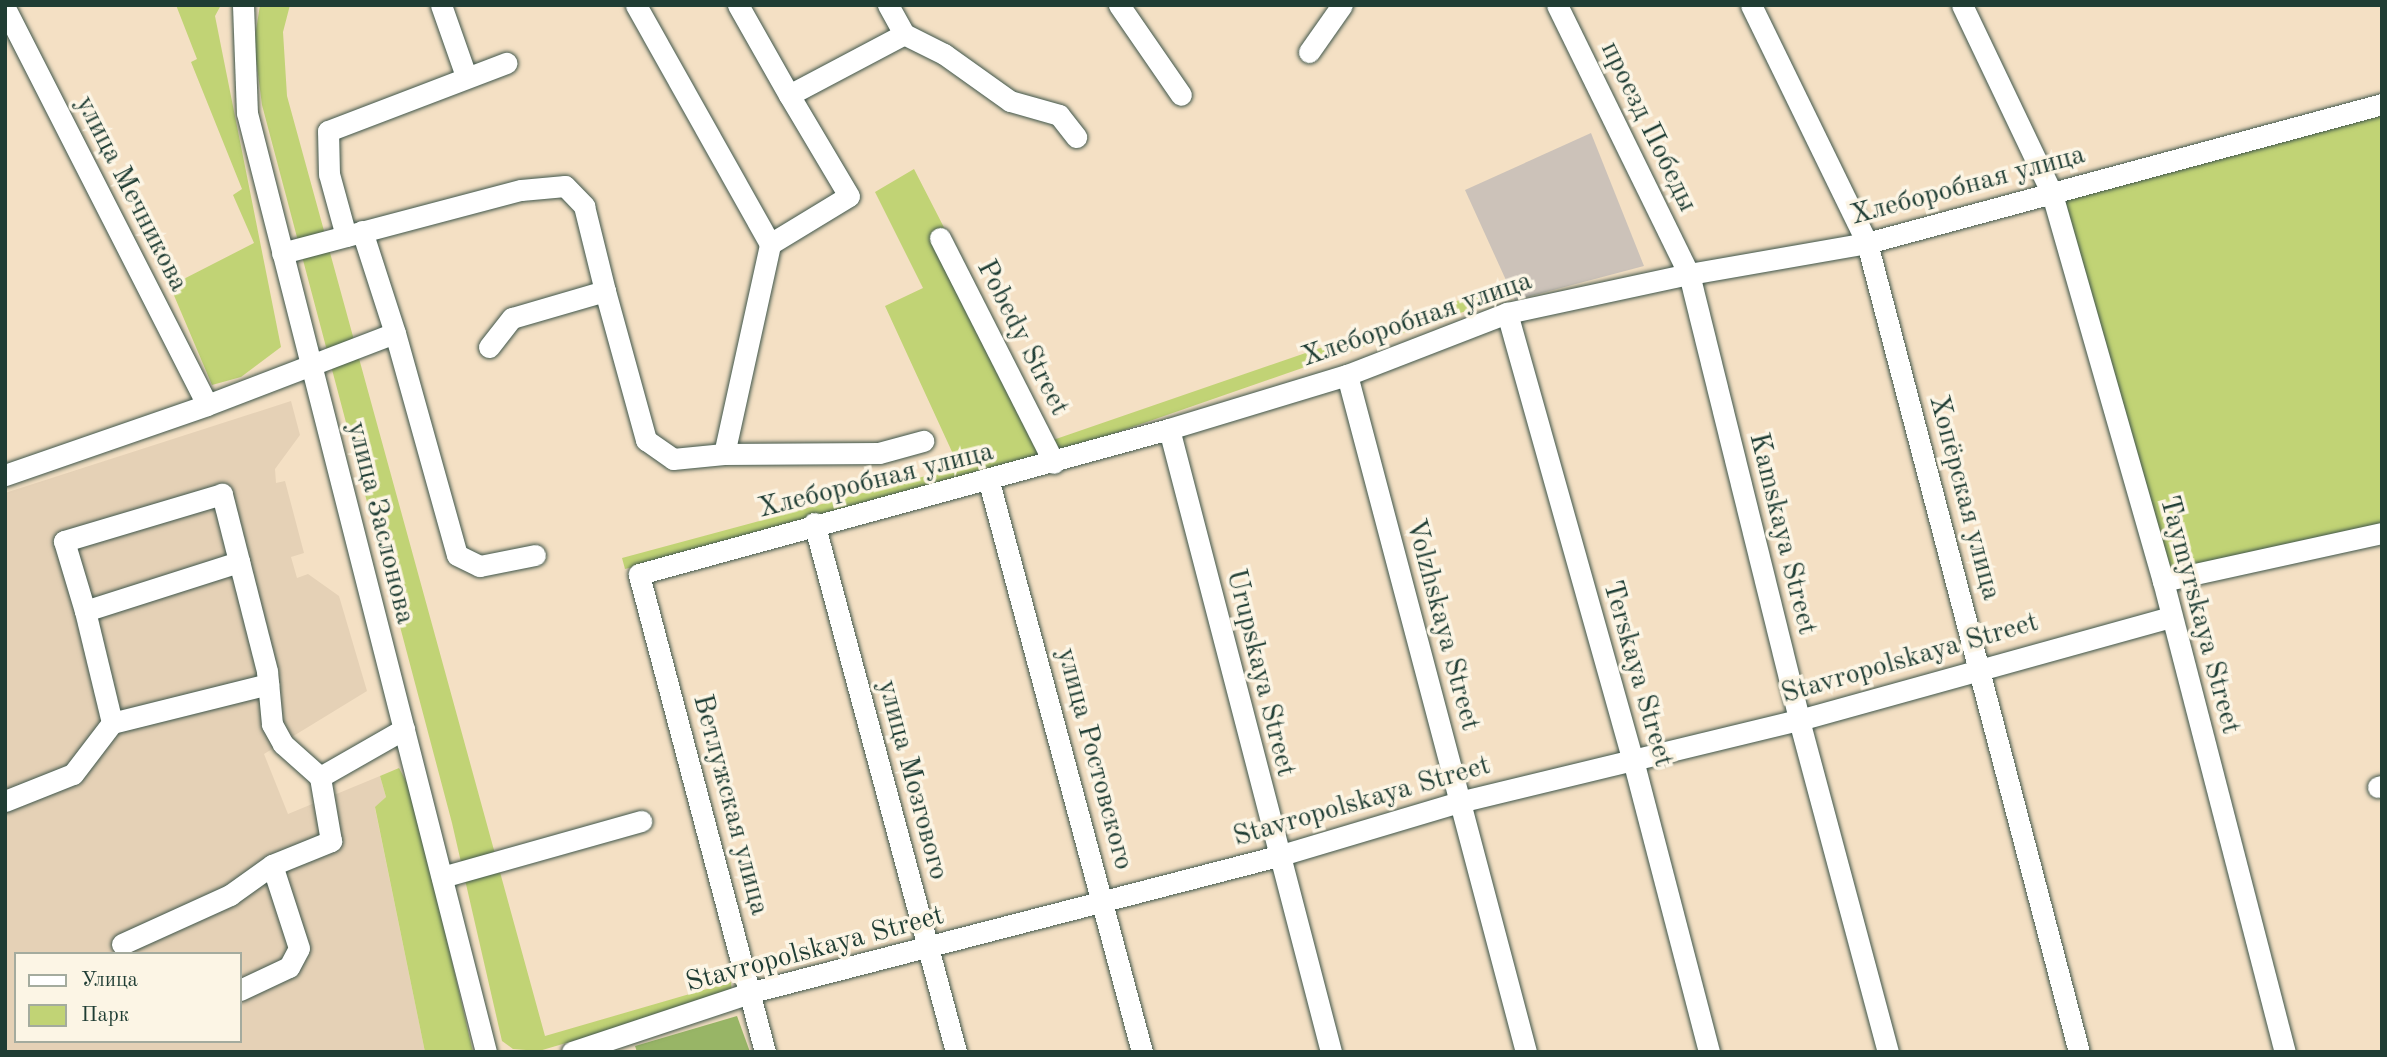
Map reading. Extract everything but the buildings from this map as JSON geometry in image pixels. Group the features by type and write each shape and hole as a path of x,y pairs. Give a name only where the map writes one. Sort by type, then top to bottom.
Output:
{"street":[{"name":"улица Заслонова","path":"243,5 247,113 486,1052"},
{"path":"441,5 466,76"},
{"path":"636,5 770,244 724,454"},
{"path":"738,5 849,196 770,244"},
{"path":"888,5 904,34 944,54 1010,101 1059,115 1076,137"},
{"path":"1119,5 1181,94"},
{"path":"1309,52 1342,5"},
{"name":"проезд Победы","path":"1557,5 1689,274"},
{"name":"Хопёрская улица","path":"1751,5 1867,243 1981,667 2079,1052"},
{"name":"Taymyrskaya Street","path":"1962,5 2052,194 2163,581 2170,617 2285,1052"},
{"name":"улица Мечникова","path":"5,8 207,405"},
{"path":"789,95 904,34"},
{"path":"506,63 466,76 328,131 329,174 395,333 457,555 480,566 535,555"},
{"name":"Хлеборобная улица","path":"639,574 814,523 989,482 1169,429 1347,375 1507,313 1689,274 1867,243 2382,104"},
{"path":"282,253 521,190 565,186 584,206 646,440 673,459 724,454 879,453 923,442"},
{"name":"Pobedy Street","path":"940,238 1054,463"},
{"name":"Kamskaya Street","path":"1689,274 1799,720 1888,1052"},
{"path":"489,347 512,318 606,291"},
{"name":"Terskaya Street","path":"1507,313 1633,760 1709,1052"},
{"path":"5,475 207,405 395,333"},
{"name":"Volzhskaya Street","path":"1347,375 1526,1052"},
{"name":"Urupskaya Street","path":"1169,429 1331,1052"},
{"name":"улица Ростовского","path":"989,482 1142,1052"},
{"path":"112,723 85,611 64,541 222,494 268,684 272,724 283,744 320,776 331,841 272,865 230,895 122,944"},
{"name":"улица Мозгового","path":"814,523 956,1052"},
{"path":"2163,581 2382,533"},
{"path":"85,611 239,562"},
{"name":"Ветлужская улица","path":"639,574 752,992 765,1052"},
{"name":"Stavropolskaya Street","path":"572,1052 752,992 1104,903 1278,856 1459,802 1799,720 1981,667 2170,617"},
{"path":"5,802 73,774 112,723 268,684"},
{"path":"320,776 404,729"},
{"path":"442,877 641,821"},
{"path":"242,989 289,967 299,948 272,865"}],"shaded area":[{"path":"1591,133 1644,266 1515,300 1465,190"},
{"path":"291,401 300,435 275,469 276,483 285,481 304,553 291,557 297,578 308,574 339,596 367,691 264,754 288,814 380,776 386,797 375,808 425,1052 5,1052 5,493"}],"green space":[{"path":"176,5 221,5 215,16 281,347 241,377 212,385 170,286 254,243 233,195 242,189 191,62 197,59"},
{"path":"260,5 290,5 283,32 287,96 545,1036 731,982 732,994 539,1051 513,1049 502,1041 452,823 262,105 254,43"},
{"path":"2382,111 2382,528 2170,575 2061,199"},
{"path":"914,169 1053,440 1506,284 1512,295 1029,463 625,569 622,558 959,467 885,306 923,288 875,192"},
{"path":"399,768 413,794 473,1052 425,1052 375,807 386,797 380,776"},
{"path":"737,1016 750,1052 637,1052 635,1046"}]}
